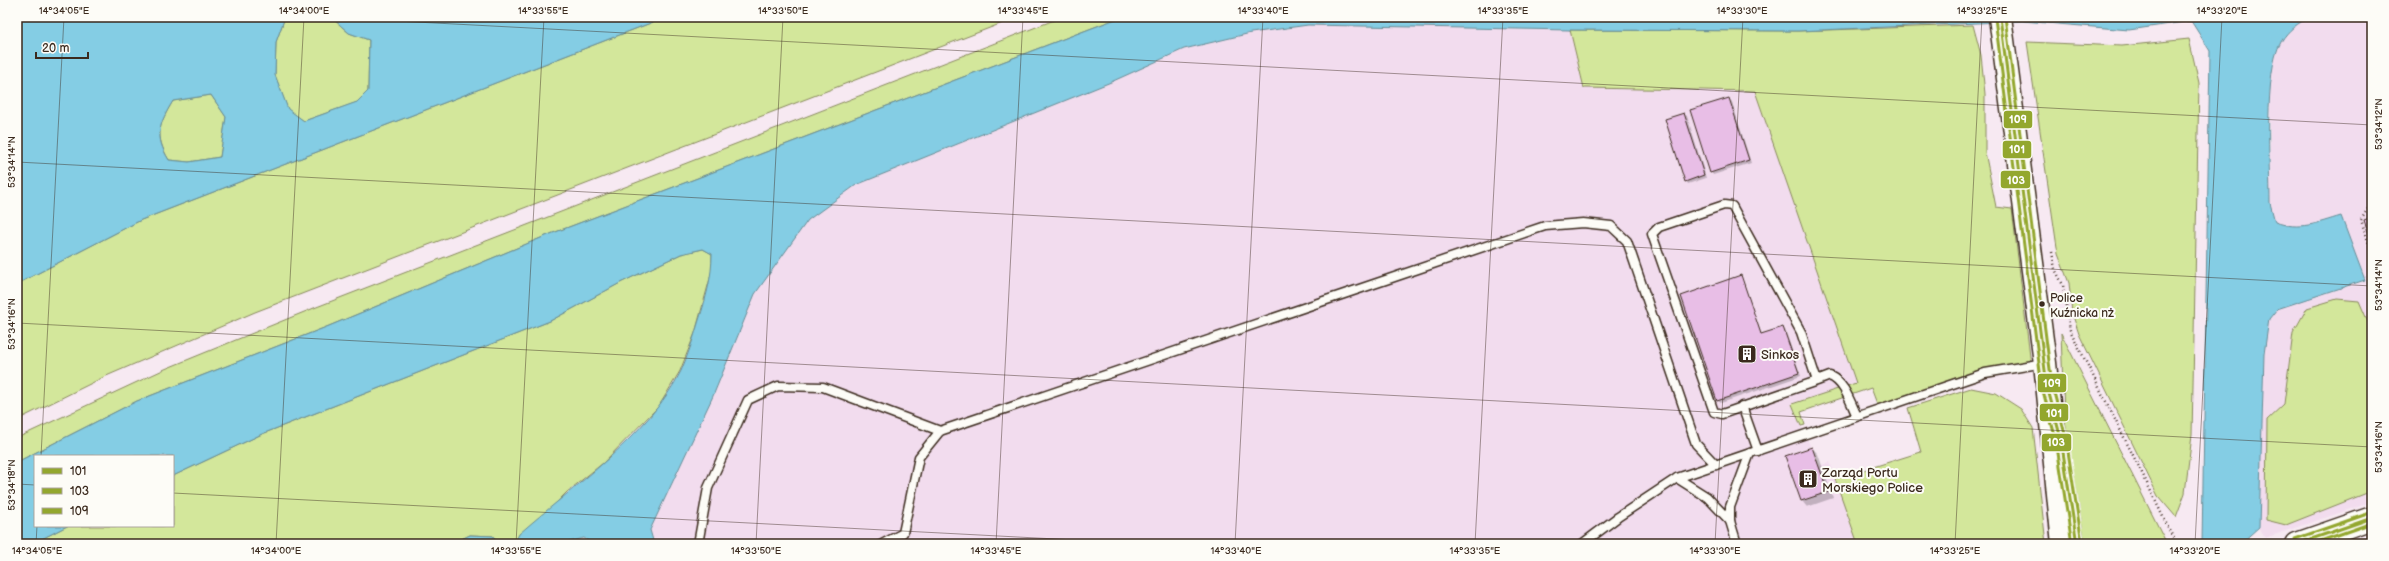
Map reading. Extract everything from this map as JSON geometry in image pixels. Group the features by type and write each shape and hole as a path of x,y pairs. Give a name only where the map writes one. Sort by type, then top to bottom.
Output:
{"main road":[{"path":"2001,27 2045,363 2063,544"},
{"path":"2047,386 2061,439 2077,544"},
{"path":"2297,544 2372,518"}],"lane":[{"path":"1817,381 1801,332 1732,206 1724,205 1659,227 1652,234 1712,409 1716,414 1722,414 1742,406 1817,381 1830,376 1836,379 1844,388 1857,416"},
{"path":"882,544 903,533 919,457 940,431 1545,226 1583,223 1611,226 1627,241 1696,444 1716,465"},
{"path":"1582,544 1624,512 1677,478 1985,373 2045,363"},
{"path":"698,544 708,488 748,400 778,386 822,387 940,431"},
{"path":"1738,544 1730,521 1730,507 1754,452 1742,406"},
{"path":"1677,478 1707,497 1730,521"}],"path":[{"path":"2372,202 2361,220 2372,253"},
{"path":"2062,285 2070,330 2176,544"}],"shaded area":[{"path":"2310,17 2372,17 2372,502 2265,538 2259,527 2264,354 2269,319 2277,309 2365,281 2341,216 2306,226 2290,228 2275,222 2270,203 2270,72 2280,43 2296,24"},
{"path":"1308,25 1570,30 1584,88 1755,91 1856,383 1792,404 1819,466 1830,462 1858,544 654,544 650,530 713,396 755,294 808,220 856,185 1111,82 1184,49 1251,33"}],"green space":[{"path":"285,17 331,17 349,33 369,40 368,91 358,102 304,121 288,110 275,75 276,42"},
{"path":"666,17 1018,17 255,312 104,377 17,420 17,284 141,220"},
{"path":"1062,17 1121,17 553,233 329,326 137,401 17,462 17,438 165,369 314,308"},
{"path":"1973,25 1981,55 1985,94 1985,152 1996,207 2012,209 2031,365 1985,373 1879,409 1871,388 1801,412 1805,425 1801,426 1792,404 1856,383 1755,91 1584,88 1570,30 1798,31"},
{"path":"2189,39 2199,83 2192,435 2185,493 2176,517 2158,496 2079,334 2072,313 2069,283 2058,254 2027,42 2122,46"},
{"path":"211,95 226,117 220,157 189,162 169,160 161,143 160,130 164,116 173,101"},
{"path":"703,249 712,254 712,271 695,333 680,371 659,406 603,463 567,492 515,544 499,544 493,536 470,535 451,544 32,544 65,527 174,527 174,476 262,434 550,321 622,282 681,254"},
{"path":"2337,299 2359,301 2372,331 2372,491 2286,525 2266,520 2267,420 2284,404 2293,333 2307,308"},
{"path":"2061,333 2167,544 2085,544 2064,414"},
{"path":"1971,388 1996,393 2021,409 2033,428 2046,544 1858,544 1835,479 1921,452 1908,408"}],"water":[{"path":"17,17 285,17 276,42 275,75 288,109 304,121 357,102 368,91 369,40 349,33 331,17 666,17 141,220 17,284","holes":["211,95 226,117 220,157 189,162 169,160 161,144 160,130 164,117 173,101"]},
{"path":"1121,17 2310,17 2297,24 2290,30 2281,42 2275,56 2272,74 2269,120 2270,203 2275,222 2284,225 2308,225 2341,216 2365,280 2277,309 2269,319 2264,354 2259,527 2240,544 2202,544 2210,51 2191,21 2129,30 2022,21 1798,31 1570,30 1308,25 1251,33 1184,49 1111,82 856,185 808,220 755,294 713,396 650,530 654,544 593,544 584,538 562,544 514,544 519,534 585,479 630,438 650,417 667,394 681,371 686,359 706,296 710,279 712,254 703,249 681,254 622,282 550,321 262,434 174,476 174,455 34,455 34,527 65,527 32,544 17,544 17,462 137,401 329,326 553,233"},
{"path":"470,535 493,536 499,544 451,544"}],"building":[{"path":"1729,98 1749,160 1710,173 1690,110"},
{"path":"1684,113 1704,175 1685,182 1665,119"},
{"path":"2372,217 2372,243 2364,220"},
{"name":"Sinkos","path":"1741,275 1761,334 1783,327 1799,373 1717,401 1681,296"},
{"name":"Zarząd Portu Morskiego Police","path":"1812,447 1828,492 1801,501 1785,456"}],"transit line":[{"name":"101","path":"2000,17 2047,386 2061,439 2077,544"},
{"name":"109","path":"2005,17 2052,385 2066,438 2082,543"},
{"name":"103","path":"1995,18 2042,387 2056,440 2072,544"},
{"name":"109","path":"2295,539 2370,513"},
{"name":"101","path":"2297,544 2372,518"},
{"name":"103","path":"2312,544 2372,523"}],"place":[{"name":"Police Kuźnicka nż","path":"2042,304"},
{"name":"Sinkos","path":"1747,354"},
{"name":"Zarząd Portu Morskiego Police","path":"1808,479"}]}
